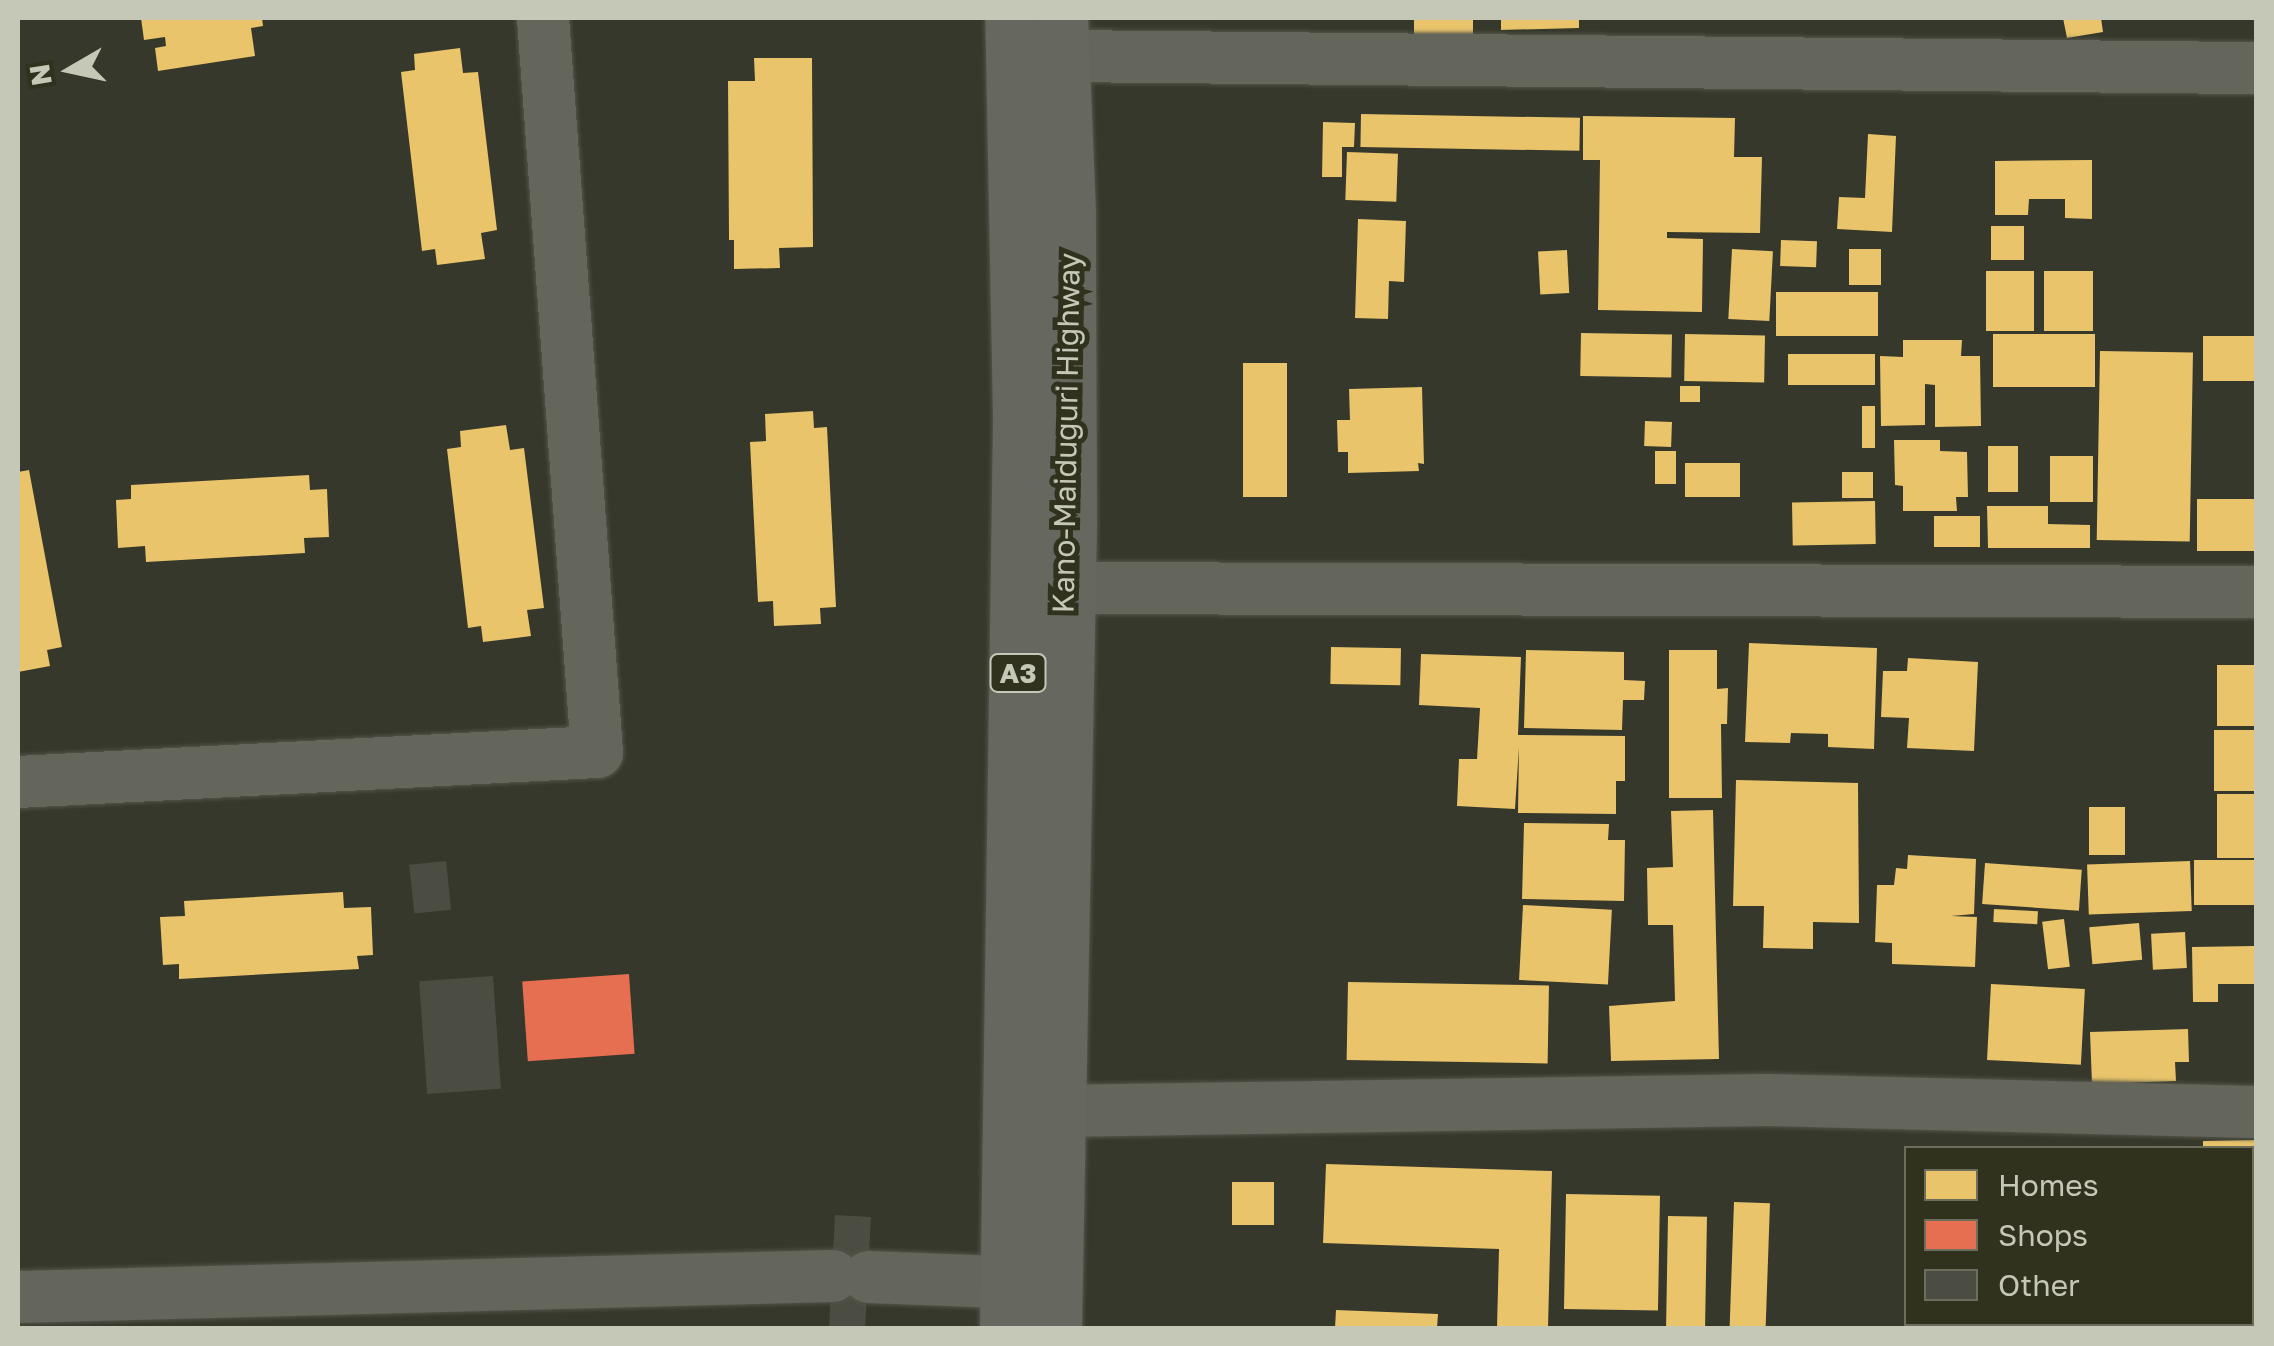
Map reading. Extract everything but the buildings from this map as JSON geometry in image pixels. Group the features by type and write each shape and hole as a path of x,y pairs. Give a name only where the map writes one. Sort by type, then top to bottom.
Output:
{"highway":[{"name":"Kano-Maiduguri Highway","path":"1012,18 1031,1306"},
{"name":"Kano-Maiduguri Highway","path":"1031,1306 1057,1111 1065,588 1070,526 1068,232 1061,37"}],"street":[{"path":"18,782 597,752 543,18"},
{"path":"1061,37 2256,68"},
{"path":"1065,588 2256,592"},
{"path":"1057,1111 1766,1100 2256,1112"},
{"path":"18,1297 851,1276 1031,1306"}]}
